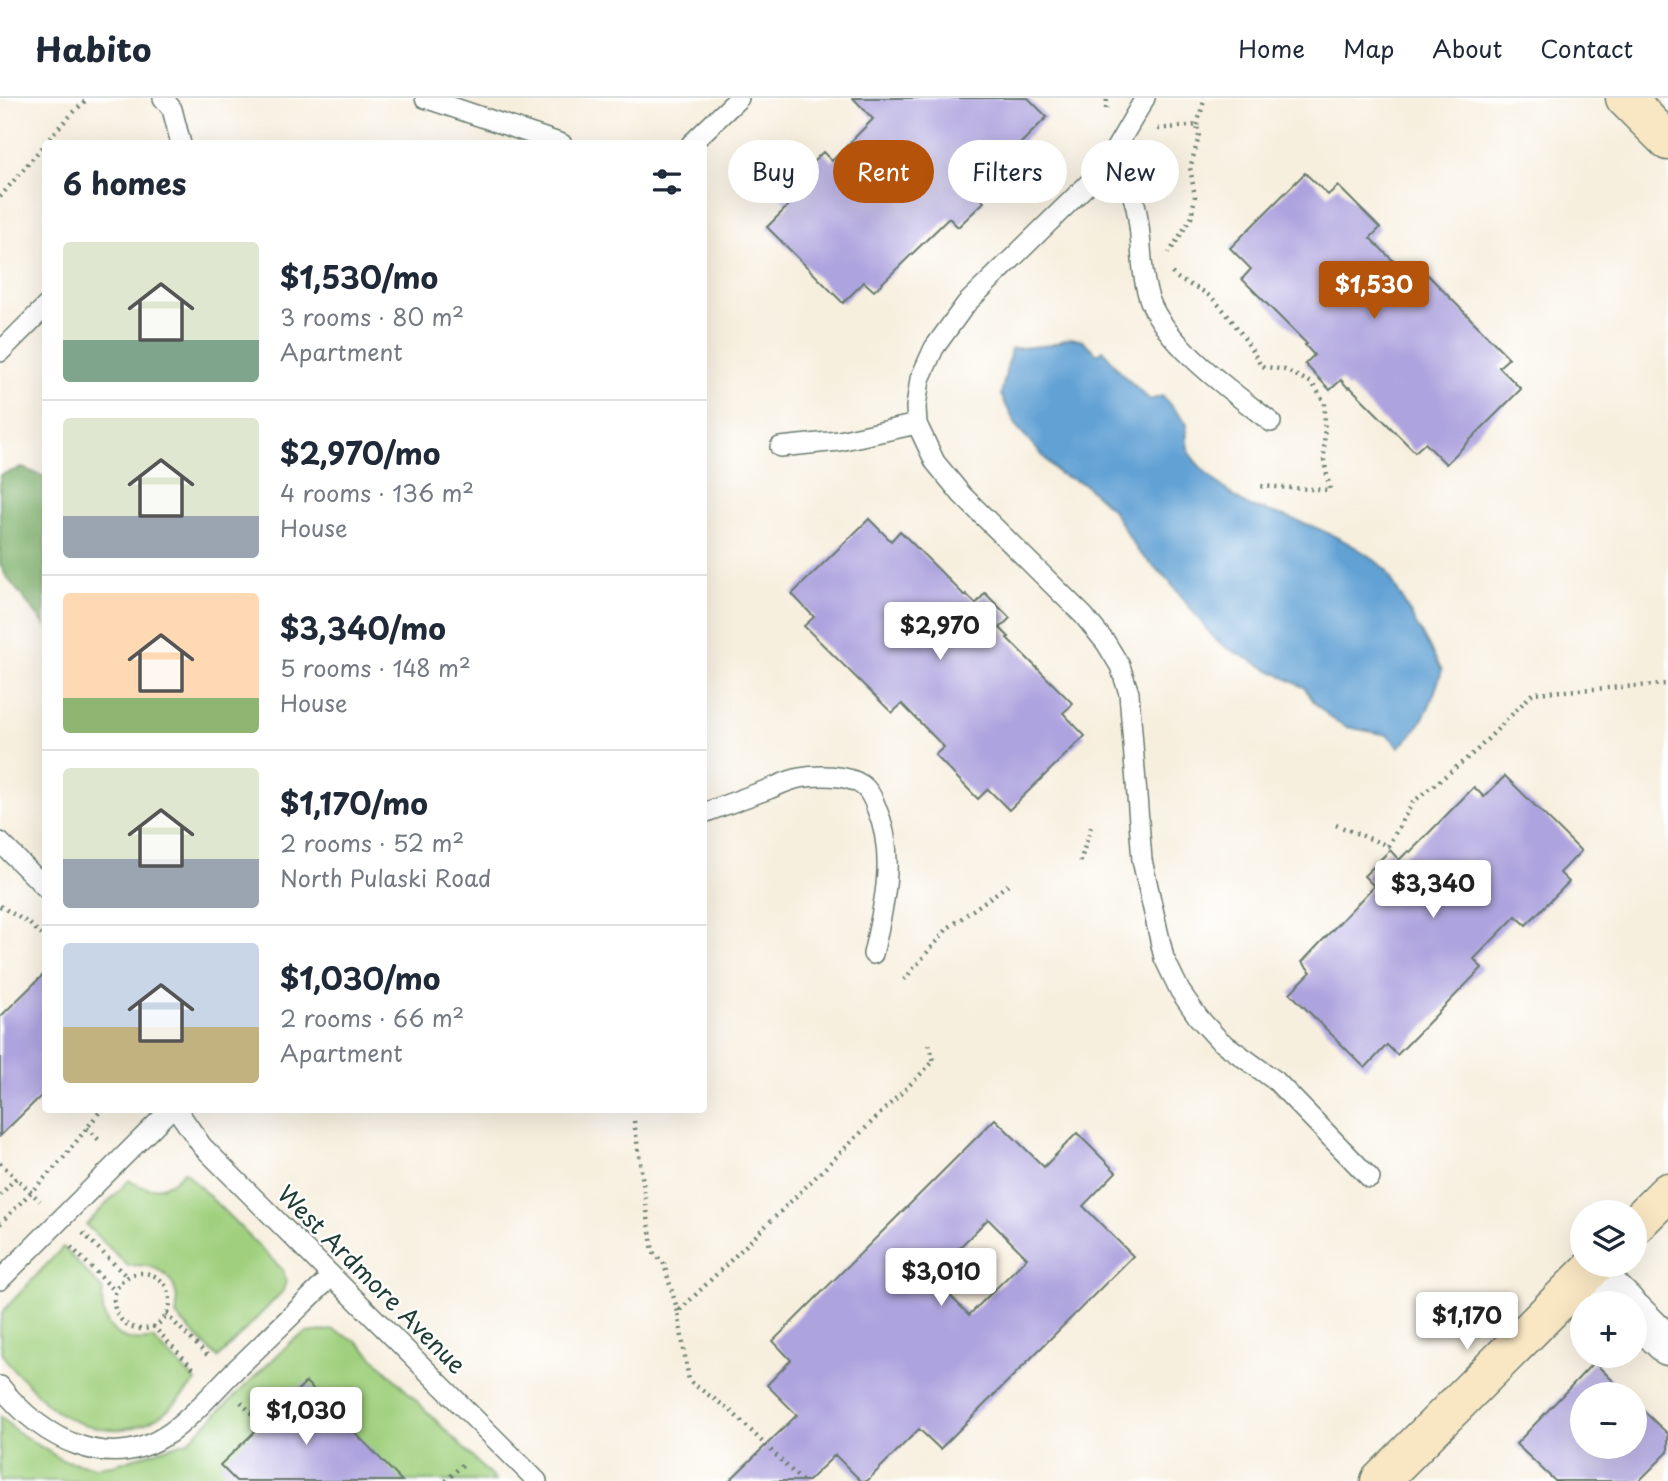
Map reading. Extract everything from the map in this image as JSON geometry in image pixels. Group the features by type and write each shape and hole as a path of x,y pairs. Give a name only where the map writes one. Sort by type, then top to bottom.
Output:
{"main road":[{"path":"1625,98 1668,141"},
{"path":"1647,1213 1668,1192"},
{"path":"1380,1481 1583,1277"}],"street":[{"path":"1602,1277 1614,1291"},
{"path":"1647,1325 1668,1346"}],"lane":[{"path":"163,98 172,110 180,140"},
{"path":"425,98 550,140"},
{"path":"695,140 739,98"},
{"path":"1121,140 1145,98"},
{"path":"1081,191 965,304 934,348 920,379 916,407 917,424 935,462 962,495 1084,616 1106,643 1119,666 1129,693 1142,860 1164,958 1180,991 1198,1017 1219,1040 1276,1081 1370,1178"},
{"path":"1135,203 1142,266 1151,302 1163,325 1227,388 1271,422"},
{"path":"0,352 42,310"},
{"path":"780,447 839,441 917,424"},
{"path":"707,812 798,778 823,776 845,778 860,783 871,794 885,831 887,867 884,905 873,954"},
{"path":"0,842 42,884"},
{"path":"0,1280 167,1113"},
{"name":"West Ardmore Avenue","path":"179,1113 202,1146 537,1481"},
{"path":"0,1386 15,1405 48,1431 75,1445 103,1451 128,1452 171,1432 332,1276"}],"path":[{"path":"48,140 88,98"},
{"path":"1107,98 1106,112 1153,129 1197,125"},
{"path":"1168,259 1170,251 1191,218 1195,196 1190,168 1199,137 1197,125 1205,98"},
{"path":"0,197 42,147"},
{"path":"1165,267 1179,281 1206,293 1244,336 1261,366 1285,370 1312,383 1325,403 1324,460 1329,490 1257,486"},
{"path":"1336,825 1388,846 1413,802 1476,751 1533,693 1668,684"},
{"path":"1080,862 1091,827"},
{"path":"904,980 948,928 1009,884"},
{"path":"0,905 30,924 42,935"},
{"path":"678,1312 934,1060 928,1041"},
{"path":"0,1224 61,1161 99,1113"},
{"path":"634,1122 653,1252 664,1264 678,1312 689,1381 731,1411 802,1481"},
{"path":"87,1128 106,1147"},
{"path":"0,1163 59,1221 69,1245 115,1291"},
{"path":"0,1195 16,1178"},
{"path":"59,1221 82,1231 127,1276"},
{"path":"145,1273 162,1281 169,1297 166,1314 153,1326 145,1329 127,1325 115,1310 115,1291 127,1276 145,1273"},
{"path":"166,1314 212,1360 222,1383"},
{"path":"153,1326 198,1373 222,1383"},
{"path":"446,1481 463,1464"}],"green space":[{"path":"22,468 42,476 42,621 6,576 0,564 0,475"},
{"path":"184,1171 283,1270 286,1281 283,1291 218,1358 176,1316 176,1293 167,1276 151,1267 128,1266 86,1225 129,1180 144,1187 158,1188"},
{"path":"63,1247 103,1290 104,1313 113,1330 130,1339 153,1339 196,1381 173,1405 153,1420 123,1429 98,1428 74,1421 46,1403 3,1355 0,1321 3,1311"},
{"path":"333,1330 357,1341 496,1481 0,1481 0,1416 16,1431 62,1460 96,1467 113,1465 188,1441 292,1341 306,1333"}],"water":[{"path":"1070,338 1082,340 1098,354 1103,350 1122,374 1150,400 1162,396 1187,424 1188,447 1195,461 1237,498 1251,507 1330,534 1361,551 1386,570 1442,670 1421,721 1399,747 1388,735 1347,727 1331,718 1314,702 1305,688 1227,648 1214,638 1168,580 1138,551 1111,508 1084,484 1059,474 1017,427 1001,395 1011,349 1051,345"}],"building":[{"path":"853,98 1028,98 1047,117 1024,140 948,140 948,203 983,203 958,227 949,218 874,291 864,282 843,303 767,227 789,205 787,203 819,203 819,156 823,152 833,160 833,203 934,203 934,140 852,140 873,119"},
{"path":"1305,173 1328,195 1338,186 1380,228 1370,238 1413,280 1423,270 1509,358 1499,367 1521,389 1446,464 1425,443 1415,452 1341,380 1330,390 1305,364 1314,355 1305,345 1307,344 1242,279 1251,269 1230,248"},
{"path":"869,519 891,541 900,531 976,604 985,593 1010,618 1000,628 1009,637 1007,638 1073,704 1063,713 1085,736 1009,810 988,789 978,799 935,755 944,747 902,704 892,713 804,626 814,617 792,594"},
{"path":"1505,776 1581,851 1560,873 1569,882 1526,925 1516,916 1474,959 1482,968 1397,1055 1387,1045 1365,1068 1290,993 1311,972 1302,962 1374,886 1364,876 1390,850 1399,860 1474,787 1484,797"},
{"path":"42,976 42,1095 0,1136 0,1017"},
{"path":"995,1119 1044,1167 1077,1133 1116,1172 1083,1206 1133,1256 940,1449 919,1429 867,1481 861,1481 835,1455 808,1481 729,1481 797,1415 767,1385 791,1360 773,1341","holes":["988,1219 1027,1258 969,1315 931,1276"]},
{"path":"1588,1368 1600,1368 1614,1382 1575,1382"},
{"path":"306,1382 402,1481 236,1481 220,1465"},
{"path":"1570,1387 1570,1459 1647,1459 1647,1414 1668,1434 1668,1452 1639,1481 1555,1481 1516,1444"}]}
